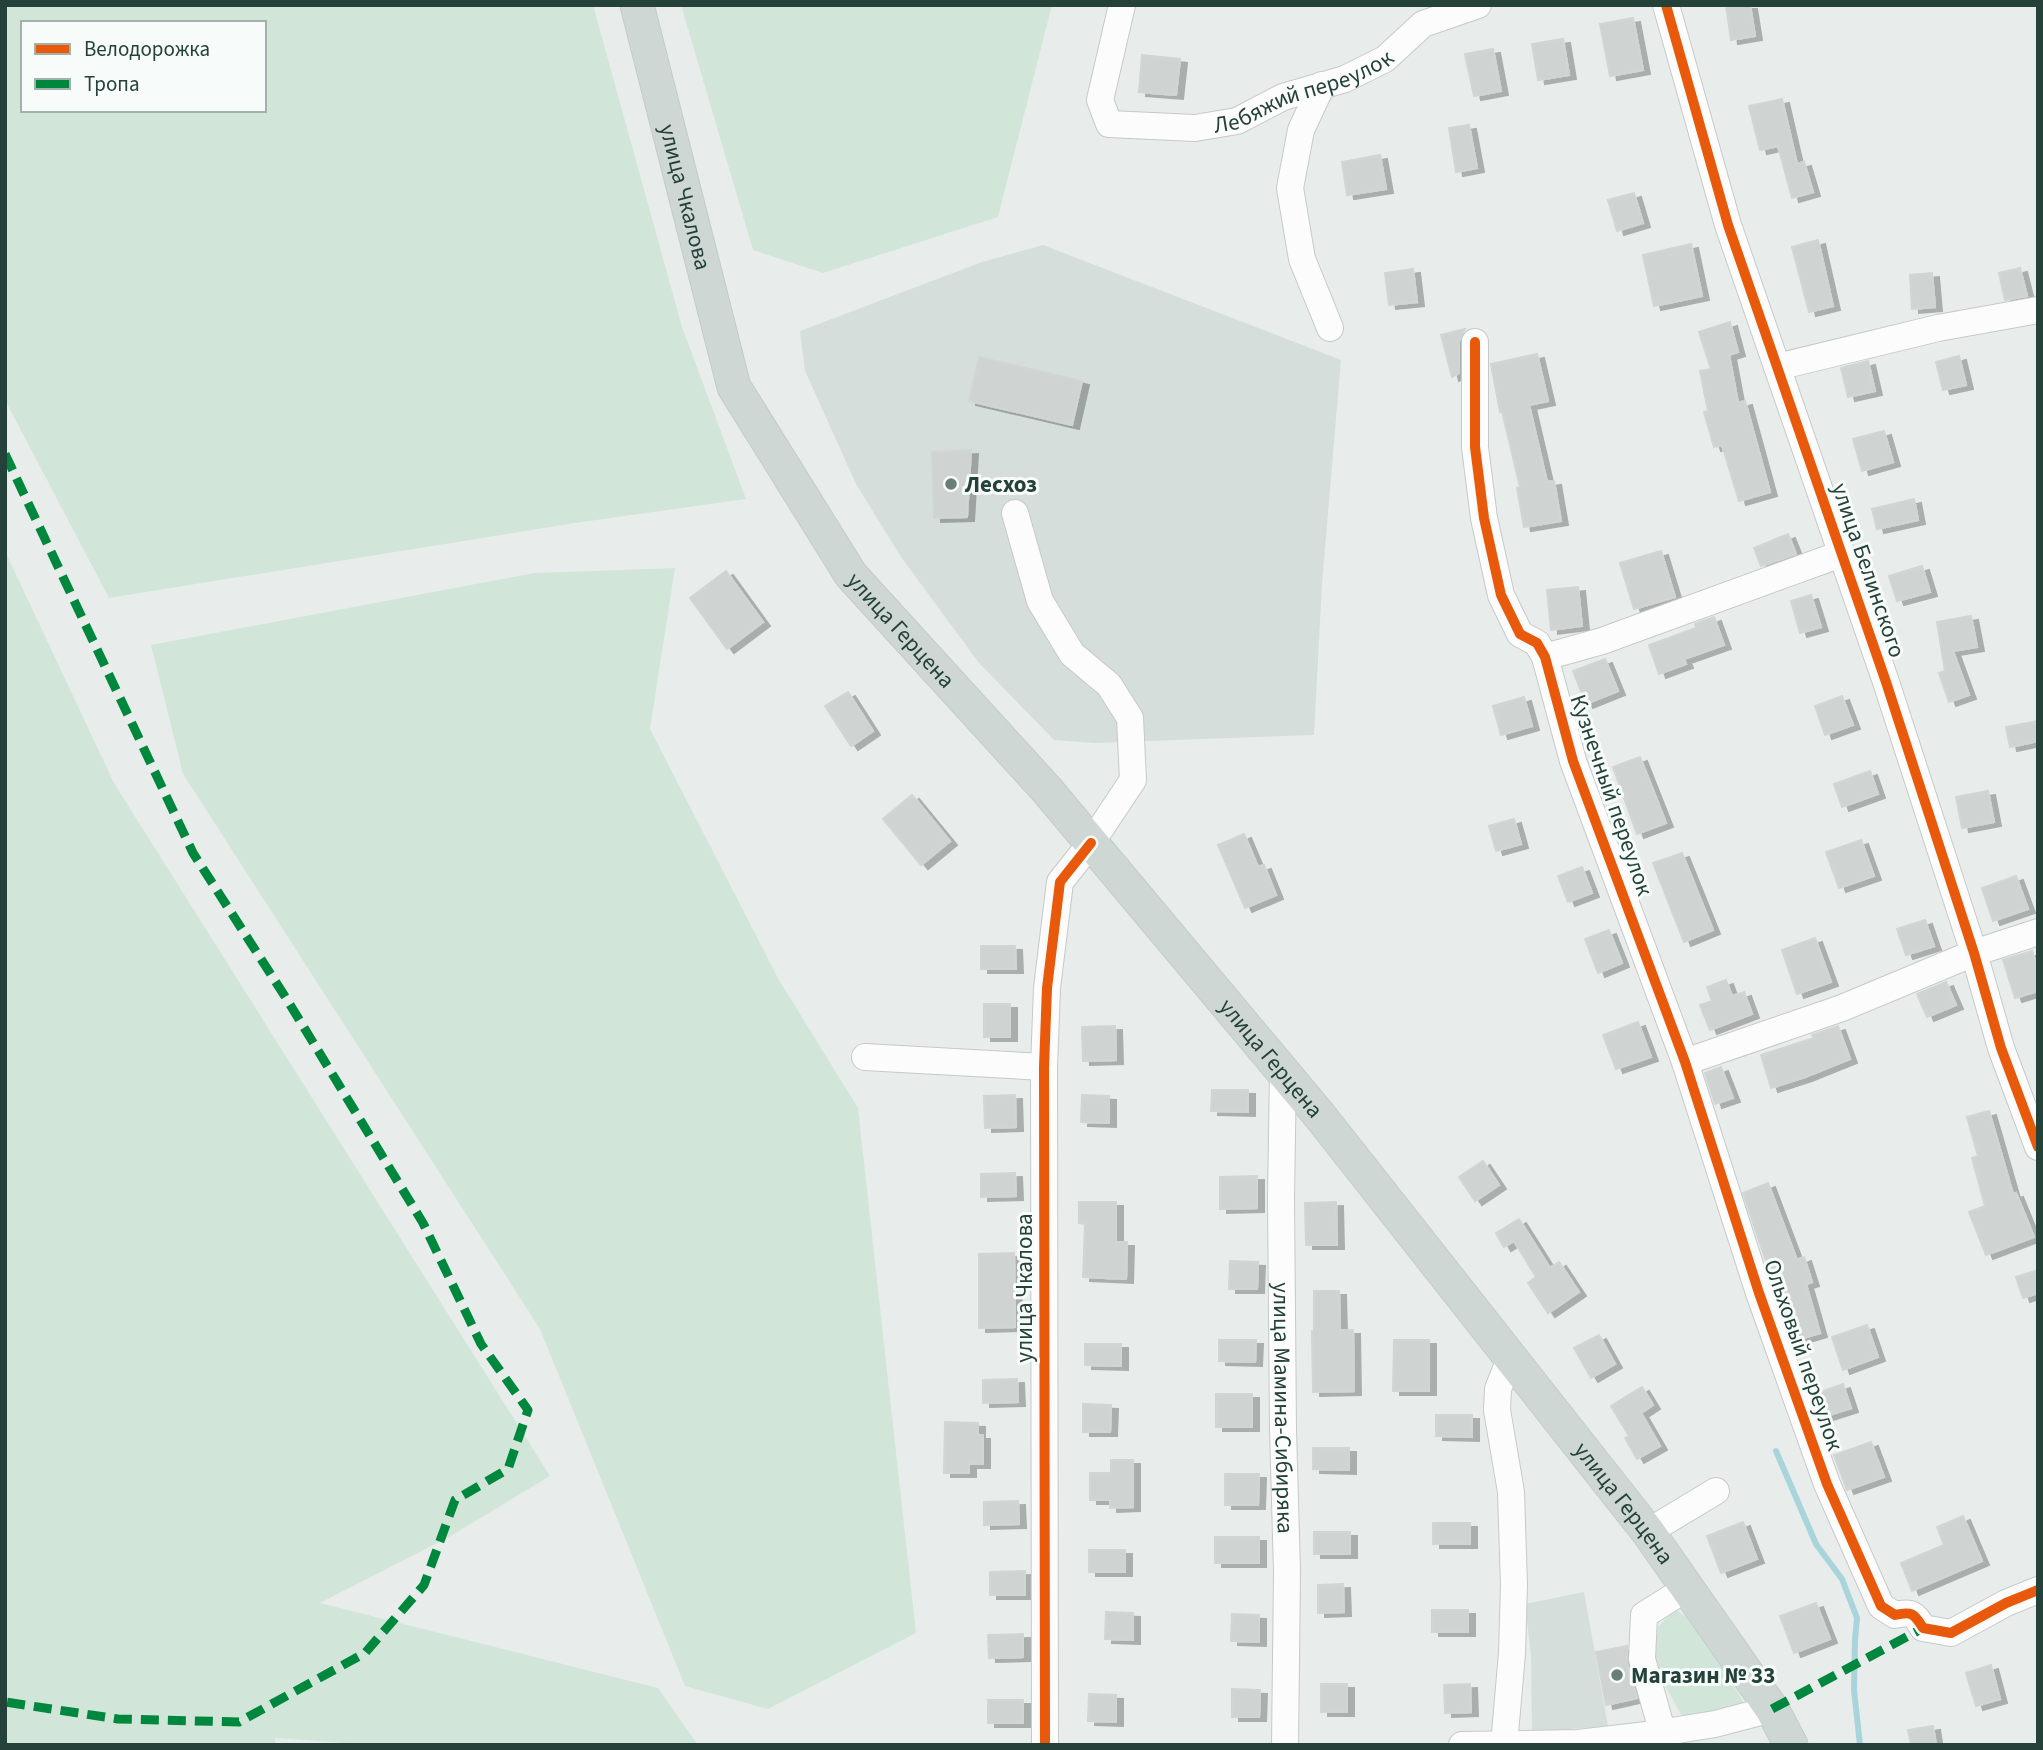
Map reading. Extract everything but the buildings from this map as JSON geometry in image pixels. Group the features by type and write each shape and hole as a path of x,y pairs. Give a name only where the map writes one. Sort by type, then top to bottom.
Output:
{"main road":[{"name":"улица Чкалова","path":"637,5 734,387"},
{"name":"улица Герцена","path":"734,387 851,575 1047,790 1283,1072 1648,1532 1772,1709 1791,1745"}],"street":[{"name":"Лебяжий переулок","path":"1122,5 1100,100 1108,124 1195,128 1237,121 1283,97 1345,79 1385,59 1423,24 1478,5"},
{"name":"улица Белинского","path":"1666,5 1728,225 1886,682 1974,953 2001,1048 2038,1147"},
{"path":"1322,85 1301,130 1290,188 1302,259 1330,328"},
{"path":"1777,367 1938,328 2038,310"},
{"path":"1475,342 1475,447 1484,518 1501,595 1520,634 1537,643 1545,657 1602,641 1841,554"},
{"name":"улица Чкалова","path":"1014,513 1040,601 1072,654 1109,685 1130,718 1133,780 1091,843 1060,883 1047,988 1044,1067 1045,1745"},
{"name":"Кузнечный переулок","path":"1545,657 1573,761 1685,1062"},
{"path":"1685,1062 1842,1008 1974,953 2038,932"},
{"path":"864,1057 1044,1067"},
{"name":"Ольховый переулок","path":"1685,1062 1759,1293 1827,1484 1881,1606 1895,1615 1906,1612 1915,1616 1923,1628 1951,1633 2038,1590"},
{"name":"улица Мамина-Сибиряка","path":"1283,1072 1281,1211 1287,1572 1284,1745"},
{"path":"1504,1744 1512,1653 1514,1585 1511,1492 1497,1410 1498,1389 1510,1359"},
{"path":"1648,1532 1716,1491"},
{"path":"1652,1738 1642,1659 1644,1615 1688,1588"},
{"path":"1462,1745 1578,1743 1652,1738 1772,1709"}],"shaded area":[{"path":"1043,245 1341,360 1322,584 1314,735 1094,743 1054,740 979,663 901,557 856,484 805,371 800,331 982,262"},
{"path":"1584,1592 1608,1726 1532,1732 1531,1655 1525,1604"}],"green space":[{"path":"5,5 593,5 682,327 746,499 575,523 109,598 5,400"},
{"path":"681,5 1052,5 998,217 823,273 753,250"},
{"path":"5,551 114,783 550,1476 449,1537 320,1603 658,1688 698,1745 374,1745 275,1738 275,1745 5,1745"},
{"path":"675,568 650,729 779,980 858,1108 916,1633 768,1709 685,1686 540,1329 183,774 151,645 534,573"},
{"path":"1675,1609 1697,1624 1745,1705 1683,1718 1661,1678 1655,1654 1658,1627"}],"waterway":[{"path":"1776,1451 1816,1544 1842,1579 1857,1618 1854,1690 1860,1745"}],"marked path":[{"path":"5,454 193,853 286,998 423,1223 481,1344 528,1410 508,1469 455,1500 424,1585 365,1653 239,1722 118,1719 5,1702"},
{"path":"1772,1709 1923,1628"}],"cycle path":[{"path":"1666,5 1728,225 1886,682 1974,953 2001,1048 2038,1147"},
{"path":"1475,342 1475,447 1484,518 1501,595 1520,634 1537,643 1545,657 1573,761 1685,1062 1759,1293 1827,1484 1881,1606 1895,1615 1912,1614 1923,1628 1951,1633 2006,1603 2038,1590"},
{"path":"1045,1745 1044,1067 1047,988 1060,882 1091,843"}],"place":[{"name":"Лесхоз","path":"951,484"},
{"name":"Магазин № 33","path":"1617,1675"}]}
